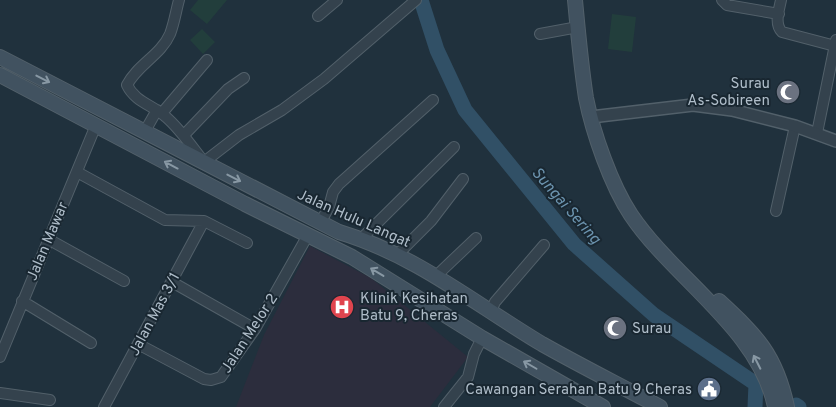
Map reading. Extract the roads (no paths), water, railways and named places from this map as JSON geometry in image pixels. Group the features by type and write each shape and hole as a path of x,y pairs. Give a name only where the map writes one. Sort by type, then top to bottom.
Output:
{"main road":[{"path":"574,0 586,97 608,168 622,199 642,230 741,336 757,359 775,407"},
{"name":"Jalan Hulu Langat","path":"0,57 320,223 397,255 436,276 542,344 660,407"},
{"path":"0,75 374,270 482,338 603,407"},
{"path":"654,242 695,278 758,339 778,374 787,407"}],"street":[{"path":"179,0 170,34 161,48 132,75 127,85 132,94 159,112 184,135 204,162 238,135 282,110 324,80 408,4"},
{"path":"318,16 337,0"},
{"path":"722,0 727,5 779,14"},
{"path":"781,0 779,28 782,32 835,43 817,133"},
{"path":"540,34 578,27"},
{"path":"145,131 159,112 207,60"},
{"path":"184,135 228,89 244,78"},
{"path":"320,223 329,207 333,192 339,184 433,100"},
{"path":"591,117 693,105 732,110 794,126 836,141"},
{"name":"Jalan Mawar","path":"0,357 96,125"},
{"path":"776,211 794,126"},
{"path":"361,239 454,147"},
{"path":"77,172 164,220 204,221 247,243"},
{"path":"397,255 431,221 463,179"},
{"name":"Jalan Mas 3/1","path":"105,406 204,221"},
{"name":"Jalan Melor 2","path":"138,344 204,379 211,380 221,377 254,329 308,235"},
{"path":"436,276 476,238"},
{"path":"48,239 124,281"},
{"path":"491,311 495,302 544,245"},
{"path":"172,282 254,329"},
{"path":"22,301 91,343"},
{"path":"448,406 454,394 468,377 474,354 482,338"},
{"path":"0,393 50,400"}],"waterway":[{"name":"Sungai Sering","path":"421,0 437,50 465,110 574,244 654,315 756,384 755,407"}],"place":[{"name":"Surau As-Sobireen","path":"788,92"},
{"name":"Klinik Kesihatan Batu 9, Cheras","path":"342,307"},
{"name":"Surau","path":"615,328"},
{"name":"Cawangan Serahan Batu 9 Cheras","path":"709,389"}]}
